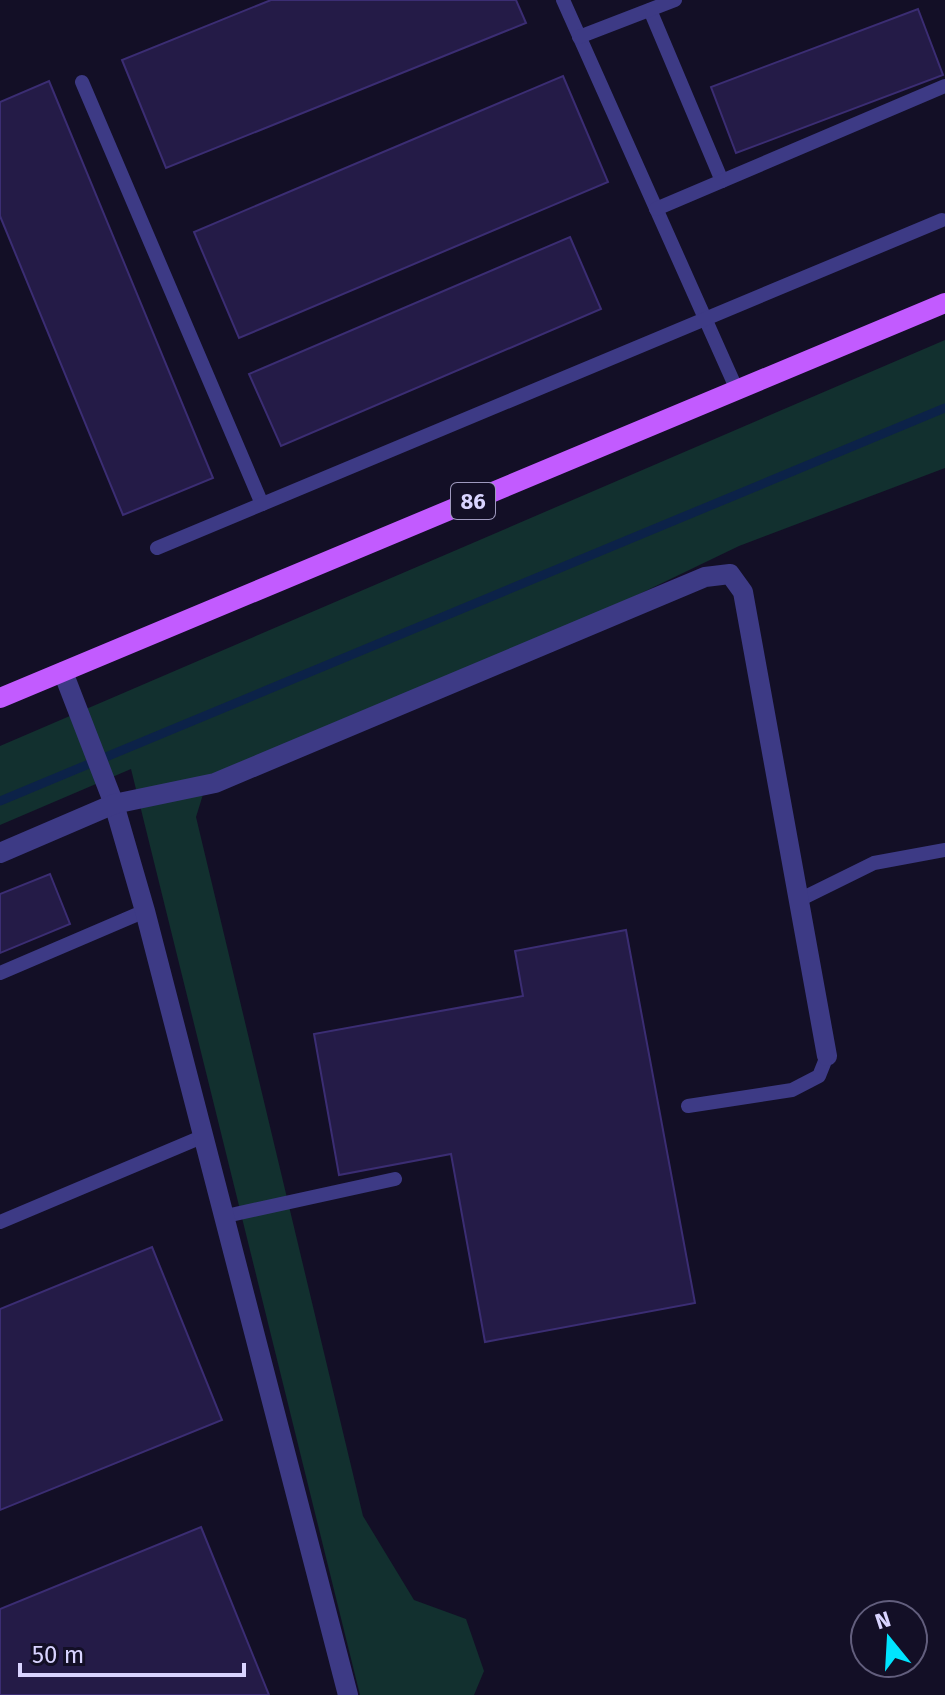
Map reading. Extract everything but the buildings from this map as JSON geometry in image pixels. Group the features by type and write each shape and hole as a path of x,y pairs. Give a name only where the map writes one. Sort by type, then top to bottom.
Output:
{"main road":[{"name":"86","path":"0,698 945,303"}],"street":[{"path":"0,853 111,795 215,783 705,577 730,574 743,592 827,1056"},
{"path":"63,672 111,795 145,911 348,1695"}],"lane":[{"path":"563,0 737,390"},
{"path":"579,37 675,0"},
{"path":"650,10 722,181"},
{"path":"82,82 262,504"},
{"path":"656,209 945,86"},
{"path":"157,548 942,220"},
{"path":"799,900 874,863 945,850"},
{"path":"0,973 145,911"},
{"path":"688,1106 792,1090 819,1076 827,1056"},
{"path":"0,1222 204,1136"},
{"path":"226,1216 395,1179"}],"green space":[{"path":"945,340 945,468 739,546 436,692 205,788 196,817 363,1516 414,1600 466,1619 484,1671 474,1695 360,1695 131,769 0,825 0,746"}],"waterway":[{"path":"0,801 945,408"}]}
